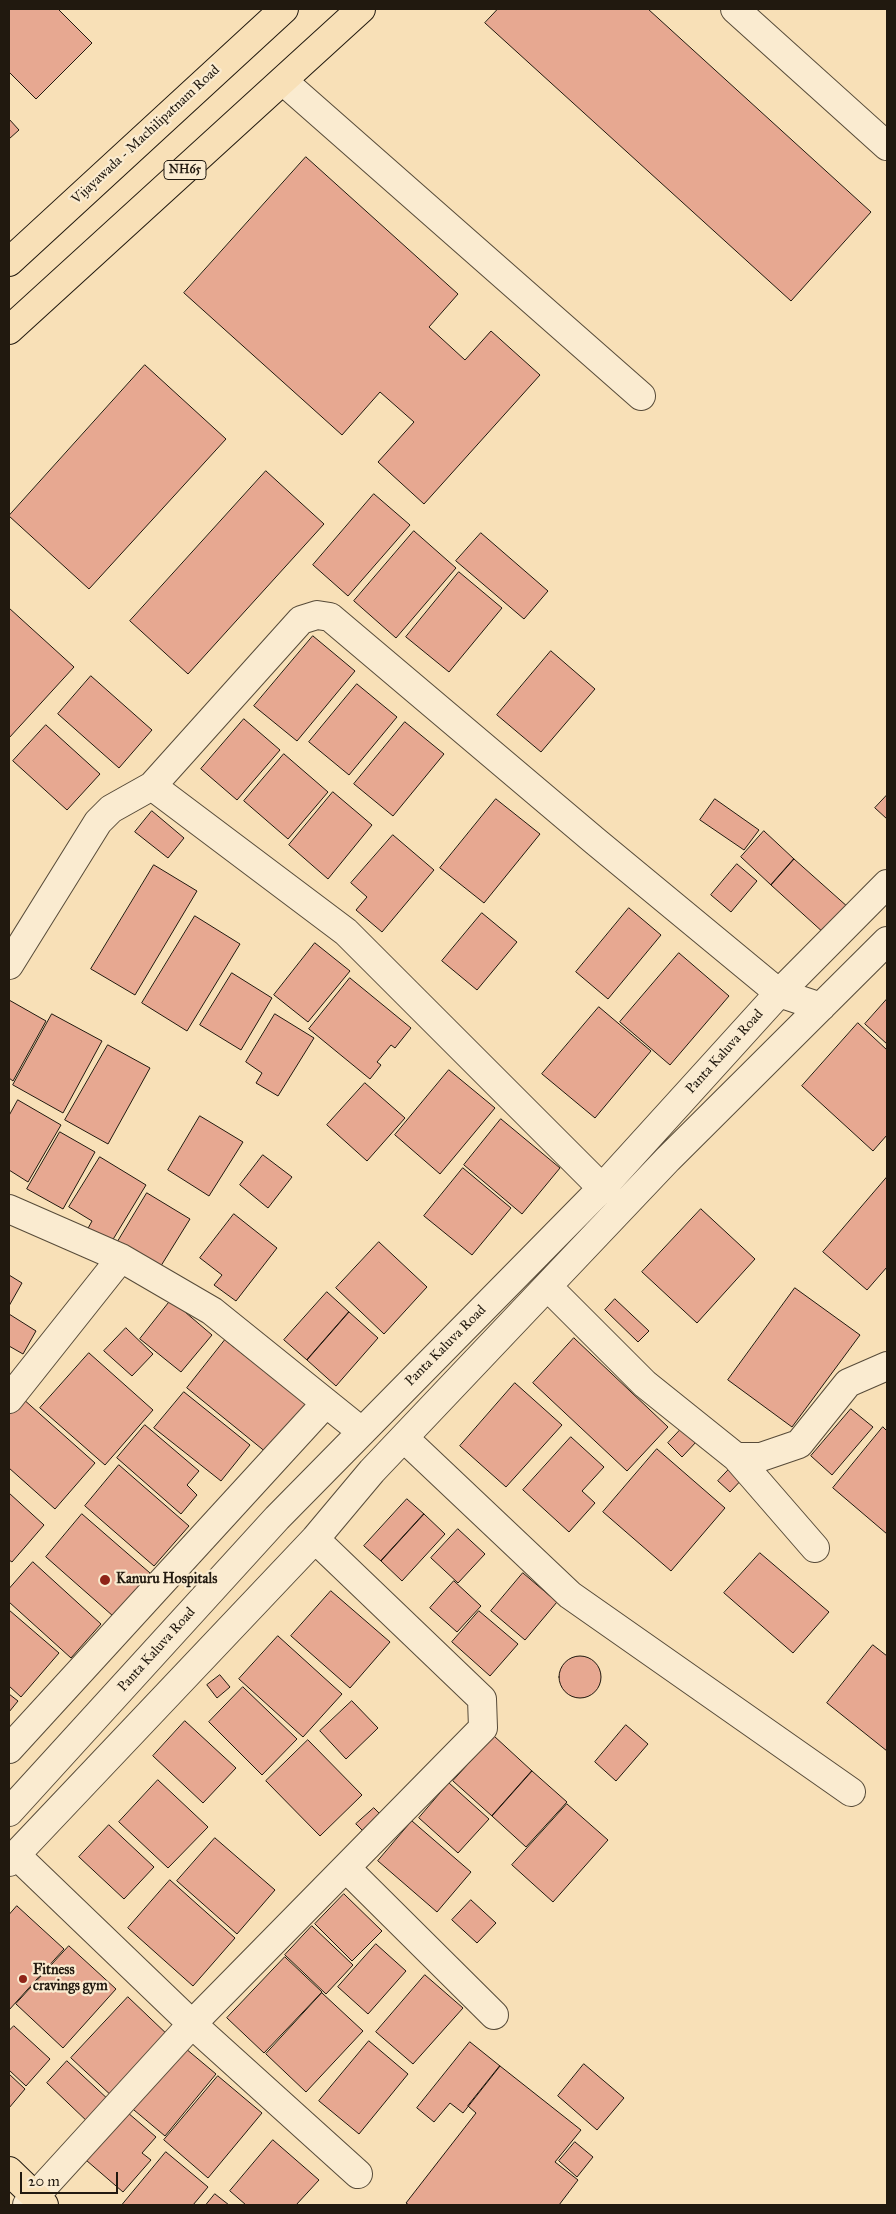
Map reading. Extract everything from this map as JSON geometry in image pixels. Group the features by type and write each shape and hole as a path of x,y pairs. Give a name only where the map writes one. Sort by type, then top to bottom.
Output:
{"main road":[{"name":"Vijayawada - Machilipatnam Road","path":"9,262 284,9"},
{"name":"NH65","path":"9,330 361,9"},
{"path":"9,2171 36,2202"}],"street":[{"path":"735,9 887,146"},
{"path":"283,81 641,396"},
{"path":"9,965 98,822 111,809 152,786 301,620 317,615 330,617 587,835 779,993 821,1007"},
{"path":"152,786 346,932 602,1188"},
{"name":"Panta Kaluva Road","path":"9,1812 277,1518 602,1188 779,993 887,884"},
{"path":"358,2174 12,1859 315,1539 372,1470 668,1160 887,941"},
{"path":"9,1208 121,1258 212,1311 325,1404 361,1431"},
{"path":"9,1399 121,1258"},
{"path":"548,1287 645,1384 736,1456 815,1548"},
{"path":"736,1456 761,1457 799,1444 848,1383 887,1366"},
{"path":"9,1749 325,1404"},
{"path":"404,1438 570,1595 851,1792"},
{"path":"36,2202 192,2024 483,1728 482,1699 315,1539"},
{"path":"346,1868 494,2015"}],"building":[{"path":"9,9 58,9 92,43 36,99 9,72"},
{"path":"498,9 648,9 871,212 791,301 485,23"},
{"path":"9,119 19,130 9,139"},
{"path":"306,157 458,294 429,327 465,360 491,331 540,375 424,504 378,462 414,422 380,392 342,435 184,293"},
{"path":"145,365 226,439 89,589 9,516"},
{"path":"266,471 324,524 188,674 130,621"},
{"path":"374,494 410,525 348,596 313,565"},
{"path":"414,531 456,568 396,638 354,601"},
{"path":"481,533 548,591 524,619 456,561"},
{"path":"459,572 502,608 449,672 406,637"},
{"path":"9,608 74,667 9,738"},
{"path":"313,636 355,671 297,741 254,706"},
{"path":"551,651 595,689 541,752 497,715"},
{"path":"91,676 152,730 119,768 58,714"},
{"path":"357,684 397,717 349,775 309,742"},
{"path":"244,719 280,750 237,800 201,769"},
{"path":"405,722 444,754 393,816 354,784"},
{"path":"46,725 100,774 67,810 13,761"},
{"path":"284,754 328,792 288,839 244,801"},
{"path":"333,792 372,825 328,879 289,845"},
{"path":"887,795 887,819 875,808"},
{"path":"496,799 540,834 484,903 440,868"},
{"path":"715,799 759,830 744,850 700,820"},
{"path":"152,811 184,838 168,858 135,832"},
{"path":"764,831 794,859 771,885 741,857"},
{"path":"393,835 434,870 382,932 356,910 367,897 351,883"},
{"path":"794,859 849,908 825,934 771,885"},
{"path":"737,864 757,881 731,912 711,895"},
{"path":"154,865 197,891 135,995 91,969"},
{"path":"629,908 661,935 608,999 576,972"},
{"path":"482,913 517,942 477,990 442,961"},
{"path":"195,916 240,944 187,1031 142,1003"},
{"path":"315,943 350,971 308,1022 274,995"},
{"path":"679,953 729,996 670,1065 620,1022"},
{"path":"232,973 272,998 241,1050 200,1025"},
{"path":"350,978 411,1028 395,1048 391,1045 377,1062 381,1065 370,1079 309,1029"},
{"path":"887,999 887,1044 865,1024"},
{"path":"9,1000 46,1021 13,1081 9,1078"},
{"path":"599,1007 651,1051 595,1118 542,1074"},
{"path":"52,1014 102,1041 63,1113 13,1085"},
{"path":"275,1014 314,1038 278,1096 256,1083 262,1073 246,1062"},
{"path":"858,1023 887,1050 887,1135 873,1151 802,1086"},
{"path":"108,1045 150,1068 108,1144 65,1120"},
{"path":"449,1070 495,1108 440,1174 395,1135"},
{"path":"365,1083 405,1118 367,1161 327,1125"},
{"path":"18,1100 61,1125 28,1182 9,1170 9,1116"},
{"path":"200,1116 243,1142 209,1196 168,1170"},
{"path":"501,1119 560,1168 522,1214 464,1165"},
{"path":"60,1132 95,1152 63,1209 27,1189"},
{"path":"263,1155 292,1177 268,1208 240,1185"},
{"path":"100,1157 146,1185 109,1246 86,1232 92,1221 69,1207"},
{"path":"463,1168 511,1208 472,1255 424,1216"},
{"path":"887,1177 887,1267 867,1290 823,1252"},
{"path":"147,1193 190,1219 159,1269 117,1243"},
{"path":"701,1209 755,1259 697,1323 642,1272"},
{"path":"234,1214 277,1248 236,1301 214,1285 222,1275 200,1258"},
{"path":"379,1242 427,1287 384,1334 336,1288"},
{"path":"9,1275 22,1283 9,1306"},
{"path":"795,1288 860,1335 792,1427 728,1380"},
{"path":"327,1292 349,1312 307,1360 284,1340"},
{"path":"615,1299 649,1331 638,1342 605,1310"},
{"path":"171,1300 212,1335 181,1372 140,1339"},
{"path":"349,1312 378,1338 336,1386 307,1360"},
{"path":"9,1314 36,1331 23,1354 9,1346"},
{"path":"126,1328 153,1354 132,1376 104,1351"},
{"path":"574,1338 668,1427 627,1471 533,1383"},
{"path":"225,1340 306,1404 267,1453 187,1388"},
{"path":"89,1353 153,1410 105,1465 40,1408"},
{"path":"515,1383 562,1425 506,1487 460,1446"},
{"path":"184,1392 250,1445 221,1481 154,1428"},
{"path":"22,1398 95,1463 55,1509 9,1468 9,1413"},
{"path":"851,1409 873,1427 832,1475 811,1456"},
{"path":"145,1425 199,1471 187,1485 197,1495 181,1514 117,1458"},
{"path":"683,1427 697,1441 682,1457 668,1443"},
{"path":"883,1427 887,1431 887,1534 833,1488"},
{"path":"571,1437 604,1467 582,1491 595,1503 569,1532 523,1490"},
{"path":"657,1449 725,1508 671,1571 603,1512"},
{"path":"734,1464 746,1475 730,1492 718,1481"},
{"path":"119,1465 189,1526 154,1566 85,1506"},
{"path":"9,1493 44,1525 12,1562 9,1560"},
{"path":"407,1499 424,1514 381,1561 364,1546"},
{"path":"82,1514 150,1573 113,1616 46,1557"},
{"path":"424,1514 445,1534 402,1581 381,1561"},
{"path":"458,1529 485,1554 458,1583 431,1558"},
{"path":"760,1553 829,1612 793,1653 724,1593"},
{"path":"33,1562 101,1624 71,1658 9,1602 9,1589"},
{"path":"523,1573 557,1602 525,1640 491,1611"},
{"path":"454,1581 481,1606 457,1632 430,1608"},
{"path":"331,1591 390,1642 350,1688 291,1636"},
{"path":"9,1610 59,1653 21,1697 9,1686"},
{"path":"479,1611 518,1644 490,1676 452,1642"},
{"path":"278,1636 342,1694 303,1737 239,1679"},
{"path":"873,1645 887,1656 887,1751 827,1703"},
{"path":"584,1656 592,1659 598,1665 601,1677 598,1689 592,1695 576,1698 568,1695 562,1689 559,1673 562,1665 568,1659"},
{"path":"220,1675 230,1687 217,1698 207,1685"},
{"path":"243,1687 297,1739 262,1775 209,1722"},
{"path":"9,1694 18,1701 9,1712"},
{"path":"352,1701 378,1728 346,1759 320,1731"},
{"path":"185,1721 236,1768 203,1803 153,1756"},
{"path":"626,1725 648,1744 616,1781 595,1762"},
{"path":"494,1736 532,1771 492,1816 453,1781"},
{"path":"308,1740 362,1795 320,1836 266,1781"},
{"path":"532,1771 567,1802 526,1847 492,1816"},
{"path":"158,1780 208,1827 168,1868 119,1822"},
{"path":"449,1783 489,1819 458,1853 419,1818"},
{"path":"567,1804 608,1840 553,1902 512,1865"},
{"path":"374,1808 382,1816 365,1833 356,1824"},
{"path":"412,1821 471,1872 437,1912 378,1861"},
{"path":"109,1825 154,1867 124,1899 79,1857"},
{"path":"215,1838 275,1890 237,1934 177,1881"},
{"path":"170,1880 235,1938 193,1986 128,1928"},
{"path":"344,1894 382,1931 352,1961 315,1924"},
{"path":"471,1900 496,1923 477,1943 452,1920"},
{"name":"Fitness cravings gym","path":"17,1906 64,1949 9,2010 9,1915"},
{"path":"312,1926 353,1965 326,1994 285,1955"},
{"path":"376,1944 406,1971 368,2014 338,1987"},
{"path":"69,1946 116,1989 63,2048 16,2004"},
{"path":"285,1957 322,1992 264,2053 227,2018"},
{"path":"425,1975 463,2008 413,2064 376,2032"},
{"path":"322,1993 363,2031 306,2092 266,2054"},
{"path":"128,1997 171,2038 115,2099 71,2058"},
{"path":"14,2026 50,2059 26,2086 9,2070 9,2031"},
{"path":"369,2041 408,2074 359,2134 319,2101"},
{"path":"470,2042 500,2066 463,2113 450,2103 434,2122 417,2108"},
{"path":"179,2043 216,2074 165,2136 128,2105"},
{"path":"67,2061 111,2102 90,2124 47,2083"},
{"path":"584,2064 624,2098 597,2130 558,2096"},
{"path":"500,2066 581,2130 555,2162 578,2180 559,2205 409,2205 406,2203 476,2113 468,2106"},
{"path":"9,2074 25,2089 9,2108"},
{"path":"218,2076 262,2113 208,2178 164,2140"},
{"path":"120,2106 156,2137 142,2153 151,2160 123,2192 79,2154"},
{"path":"273,2140 319,2180 296,2205 246,2205 230,2191"},
{"path":"575,2142 593,2157 577,2177 559,2161"},
{"path":"166,2152 208,2187 193,2205 122,2205"},
{"path":"215,2194 229,2205 206,2205"}],"place":[{"name":"Kanuru Hospitals","path":"105,1580"},
{"name":"Fitness cravings gym","path":"23,1979"}]}
